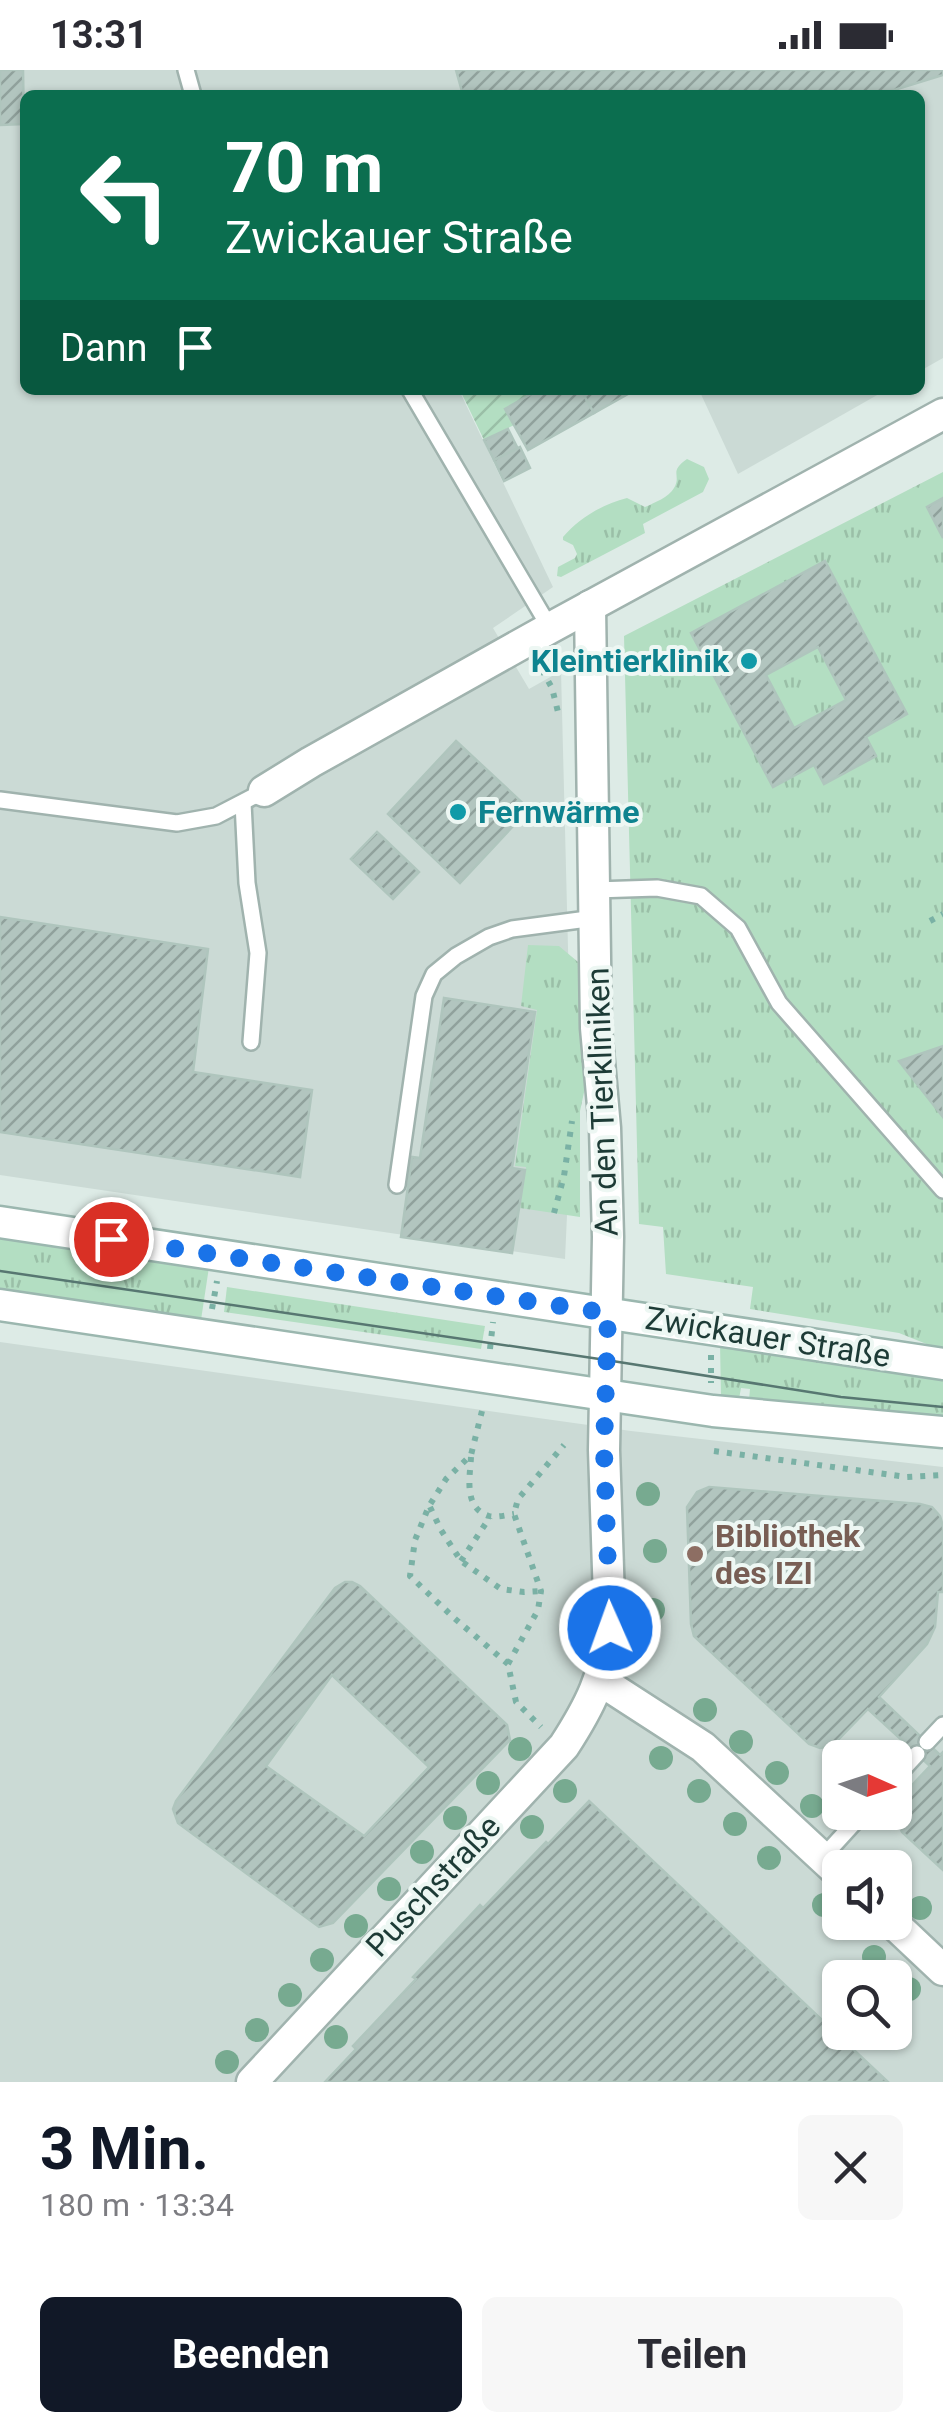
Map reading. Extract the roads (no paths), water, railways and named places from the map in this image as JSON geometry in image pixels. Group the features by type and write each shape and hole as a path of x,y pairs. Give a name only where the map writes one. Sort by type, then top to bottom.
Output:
{"street":[{"path":"254,797 550,628 943,414"},
{"name":"An den Tierkliniken","path":"590,606 596,1028 605,1128 608,1237 605,1396"},
{"name":"Zwickauer Straße","path":"0,1222 943,1364"},
{"path":"0,1305 712,1411 943,1432"},
{"name":"Puschstraße","path":"252,2082 564,1746 586,1714 600,1681 610,1628 605,1396"},
{"path":"600,1681 704,1748 822,1858"},
{"path":"911,1940 943,1970"}],"lane":[{"path":"413,395 550,628"},
{"path":"0,800 177,823 216,816 254,797"},
{"path":"251,1042 258,953 247,883 254,797"},
{"path":"396,1185 424,996 434,974 472,947 512,929 657,888 701,896 738,928 779,1003 943,1190"},
{"path":"912,1759 943,1725"}],"tram line":[{"path":"0,1271 841,1397 943,1407"}],"place":[{"name":"Kleintierklinik","path":"749,661"},
{"name":"Fernwärme","path":"458,812"},
{"name":"Bibliothek des IZI","path":"695,1554"}]}
